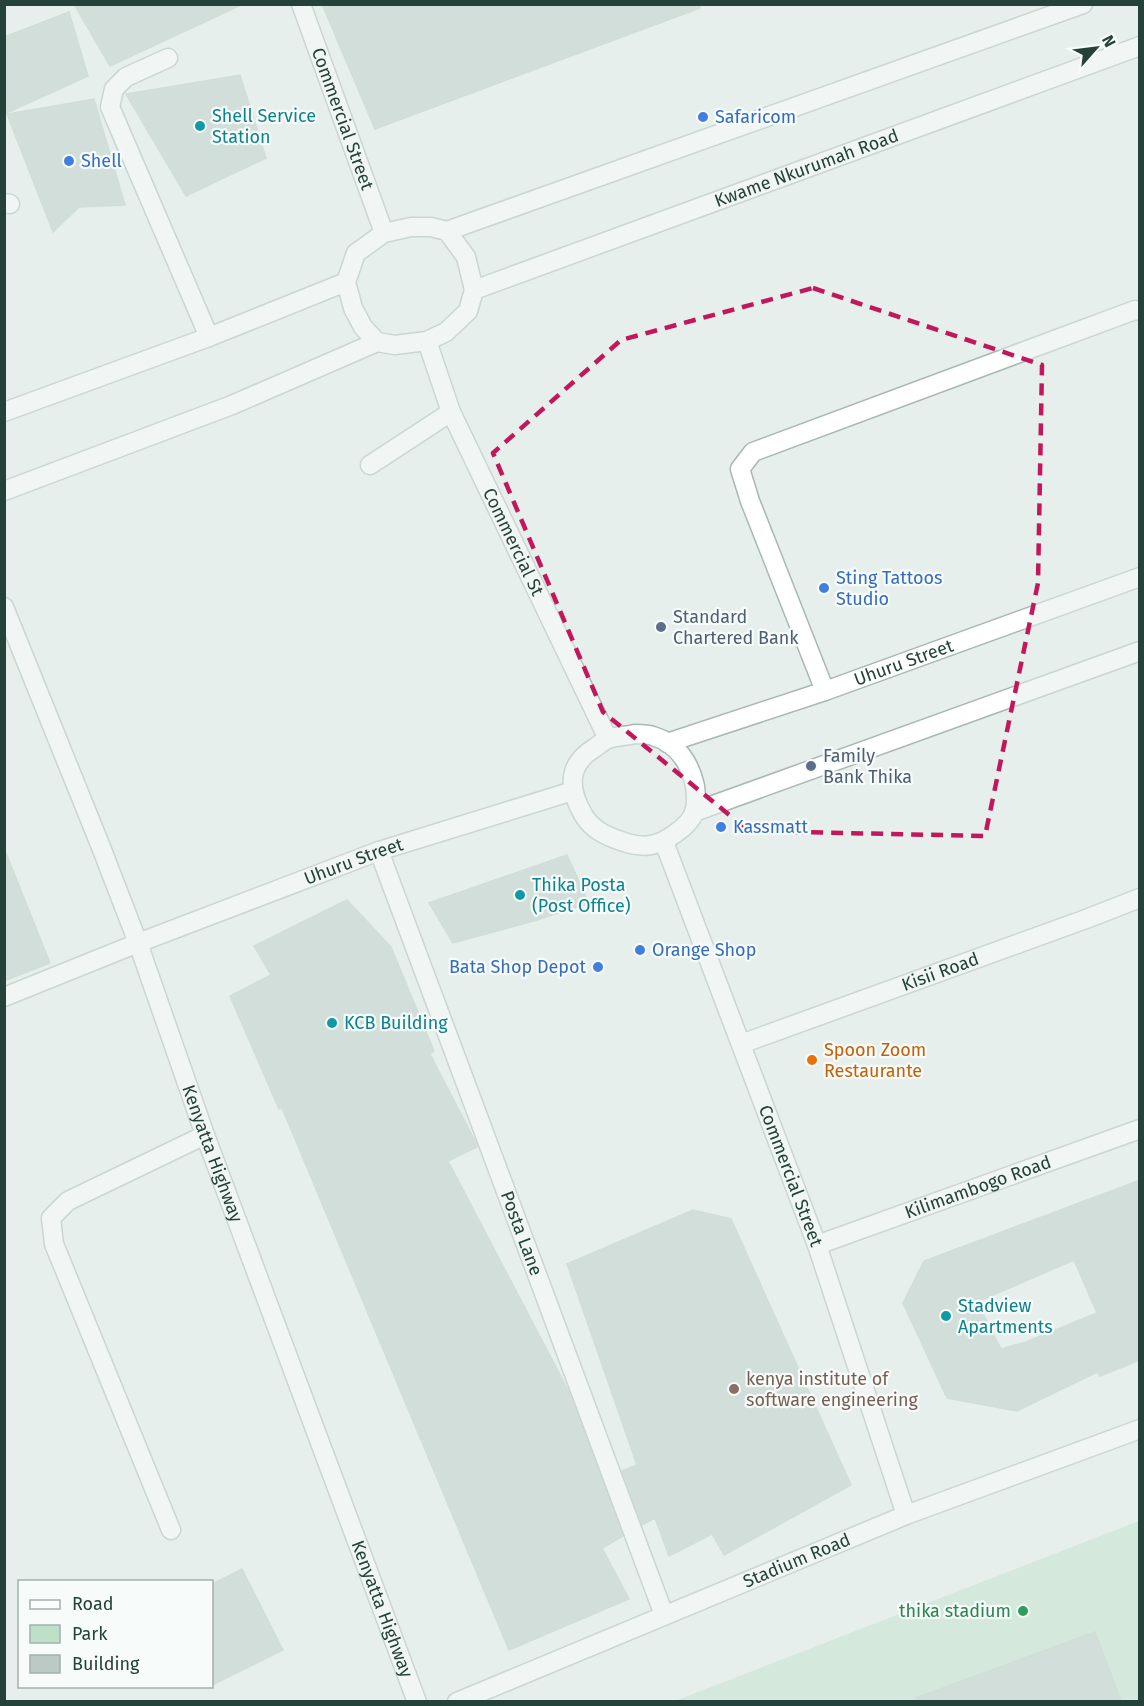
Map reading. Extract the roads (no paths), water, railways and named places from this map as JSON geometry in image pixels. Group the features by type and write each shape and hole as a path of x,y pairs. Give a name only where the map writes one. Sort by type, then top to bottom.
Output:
{"street":[{"name":"Commercial Street","path":"301,4 384,233"},
{"path":"377,342 363,327 353,308 346,282 356,253 384,233 411,227 431,227 447,231 1083,4"},
{"name":"Kwame Nkurumah Road","path":"474,290 1140,46"},
{"path":"168,58 126,77 114,89 110,108 208,337"},
{"path":"4,491 232,405 377,342 395,345 427,341 446,332 468,311 474,290 466,257 447,231"},
{"path":"4,412 208,337 346,282"},
{"path":"825,691 750,501 740,469 753,452 1135,310 1140,311"},
{"name":"Commercial St","path":"427,341 451,412 608,740"},
{"path":"370,465 451,412"},
{"name":"Uhuru Street","path":"667,743 825,691 1140,577"},
{"name":"Kenyatta Highway","path":"4,607 138,943 205,1135 417,1701"},
{"path":"694,812 1140,651"},
{"path":"635,734 653,736 667,743 685,758 693,777 696,794 694,812 684,827 664,842 650,846 632,845 611,838 593,828 579,807 573,791 576,765 582,757 608,740 635,734"},
{"name":"Uhuru Street","path":"4,997 379,851 573,791"},
{"name":"Commercial Street","path":"664,842 817,1245 906,1515"},
{"name":"Posta Lane","path":"379,851 664,1615"},
{"name":"Kisii Road","path":"741,1044 1140,898"},
{"name":"Kilimambogo Road","path":"817,1245 1140,1129"},
{"path":"171,1530 54,1244 51,1218 68,1201 205,1135"},
{"name":"Stadium Road","path":"457,1701 906,1515 1140,1429"}],"place":[{"name":"Safaricom","path":"703,117"},
{"name":"Shell Service Station","path":"200,126"},
{"name":"Shell","path":"69,161"},
{"name":"Sting Tattoos Studio","path":"824,588"},
{"name":"Standard Chartered Bank","path":"661,627"},
{"name":"Family Bank Thika","path":"811,766"},
{"name":"Kassmatt","path":"721,827"},
{"name":"Thika Posta (Post Office)","path":"520,895"},
{"name":"Orange Shop","path":"640,950"},
{"name":"Bata Shop Depot","path":"598,967"},
{"name":"KCB Building","path":"332,1023"},
{"name":"Spoon Zoom Restaurante","path":"812,1060"},
{"name":"Stadview Apartments","path":"946,1316"},
{"name":"kenya institute of software engineering","path":"734,1389"},
{"name":"thika stadium","path":"1023,1611"}]}
